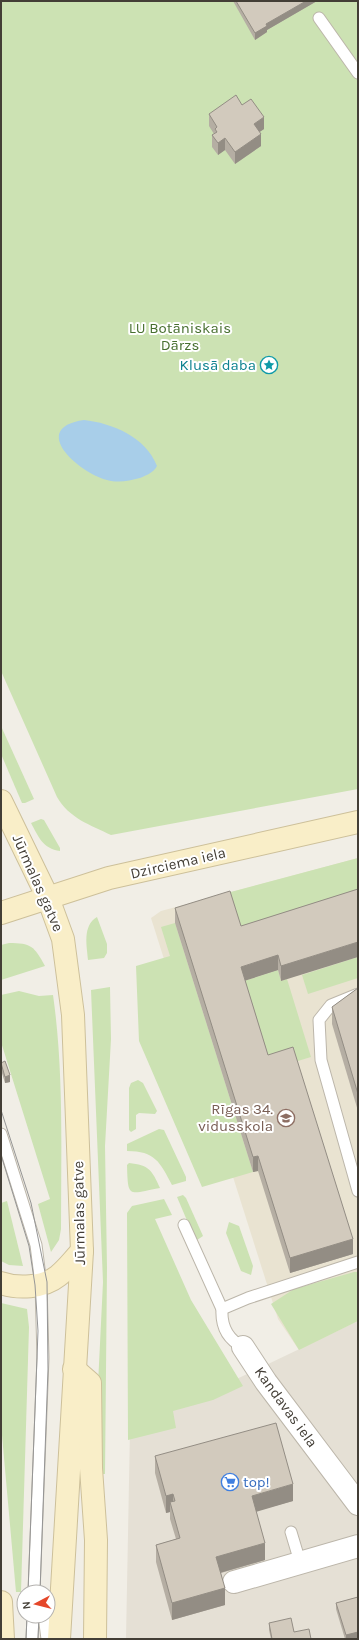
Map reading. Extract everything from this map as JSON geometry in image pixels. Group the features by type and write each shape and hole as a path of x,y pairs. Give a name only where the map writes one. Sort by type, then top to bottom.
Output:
{"main road":[{"name":"Jūrmalas gatve","path":"1,801 48,898 63,939 72,993 82,1251 59,1639"},
{"name":"Dzirciema iela","path":"1,913 109,878 358,822"},
{"path":"1,1283 25,1287 41,1284 58,1277 82,1251"},
{"path":"74,1369 90,1383 91,1460 96,1540 95,1639"},
{"path":"1,1602 3,1639"}],"street":[{"name":"Kandavas iela","path":"243,1347 266,1382 358,1504"},
{"path":"234,1582 358,1546"}],"lane":[{"path":"319,18 358,73"},
{"path":"358,994 331,1005 320,1020 321,1060 358,1191"},
{"path":"1,1134 36,1246 41,1284 43,1358 34,1584"},
{"name":"Kandavas iela","path":"184,1225 222,1308 221,1321 232,1341 243,1347"},
{"path":"222,1308 358,1262"},
{"path":"291,1532 300,1562"},
{"path":"35,1563 41,1584"},
{"path":"32,1639 33,1624"},
{"path":"45,1624 47,1639"}],"shaded area":[{"name":"Rīgas 34. vidusskola","path":"358,858 358,1321 299,1350 278,1319 151,918 161,911"},
{"path":"358,1321 358,1639 126,1639 130,1430"}],"green space":[{"name":"LU Botāniskais Dārzs","path":"1,1 358,1 358,789 111,835 74,816 57,797 1,671"},
{"path":"1,726 34,799 25,803 22,803 1,754"},
{"path":"41,819 44,820 60,848 60,851 49,848 45,845 36,833 31,823"},
{"path":"358,858 358,904 241,941 227,893"},
{"path":"97,917 107,944 107,953 104,958 88,960 86,943 87,931 92,921"},
{"path":"175,923 253,1172 202,1187 139,1041 136,966 170,956 161,927"},
{"path":"9,943 22,944 31,947 38,954 45,966 1,980 1,945"},
{"path":"358,957 358,978 308,994 302,975"},
{"path":"278,970 281,981 287,979 311,1057 268,1070 241,982"},
{"path":"110,987 111,1039 105,1146 107,1268 105,1474 100,1474 97,1405 103,1282 91,990"},
{"path":"19,991 39,996 53,995 57,1024 60,1082 61,1229 59,1240 51,1252 38,1204 50,1199 1,1042 1,995"},
{"path":"138,1080 143,1083 157,1111 155,1114 139,1113 136,1115 136,1129 131,1132 129,1130 129,1088 131,1083"},
{"path":"159,1129 164,1130 186,1177 186,1181 172,1185 156,1159 144,1153 127,1151 127,1144"},
{"path":"129,1163 141,1165 149,1170 155,1177 160,1188 141,1192 132,1192 129,1189 128,1184 127,1165"},
{"path":"183,1195 186,1198 203,1236 197,1240 194,1237 177,1197"},
{"path":"164,1199 172,1215 155,1219 191,1300 243,1386 213,1400 173,1411 176,1428 128,1440 127,1213 132,1206"},
{"path":"7,1201 23,1266 9,1265 1,1261 1,1203"},
{"path":"229,1222 239,1226 253,1266 251,1275 241,1271 226,1233"},
{"path":"358,1272 358,1321 299,1350 271,1304 294,1289"},
{"path":"1,1303 27,1309 29,1327 21,1584 16,1584 16,1592 1,1424"}],"water":[{"path":"84,420 106,424 127,433 145,447 157,466 147,475 128,481 107,480 84,469 64,450 59,441 60,432 68,425"}],"building":[{"path":"236,1 306,1 266,24 267,26 255,33"},
{"path":"236,95 242,105 251,99 264,117 254,124 261,134 235,152 225,138 218,143 212,135 217,132 215,129 217,127 209,114"},
{"path":"358,889 358,942 281,966 278,955 241,967 268,1055 293,1047 353,1239 290,1258 258,1156 253,1157 175,908 230,891 241,926"},
{"path":"358,988 358,1094 332,1007"},
{"path":"5,1061 10,1075 5,1077 1,1063"},
{"path":"276,1423 293,1484 252,1496 265,1543 216,1557 225,1588 172,1603 156,1545 180,1538 170,1502 175,1501 173,1494 166,1496 155,1456"},
{"path":"358,1597 358,1632 346,1635 336,1603"},
{"path":"291,1618 294,1632 309,1629 311,1639 272,1639 269,1623"}],"tram line":[{"path":"1,1110 31,1203 47,1282 48,1369 40,1584"},
{"path":"1,1155 29,1246 35,1285 38,1331 28,1584"},
{"path":"26,1639 27,1624"},
{"path":"38,1639 39,1624"}],"place":[{"name":"Klusā daba","path":"269,365"},
{"name":"Rīgas 34. vidusskola","path":"286,1118"},
{"name":"top!","path":"230,1482"}]}
